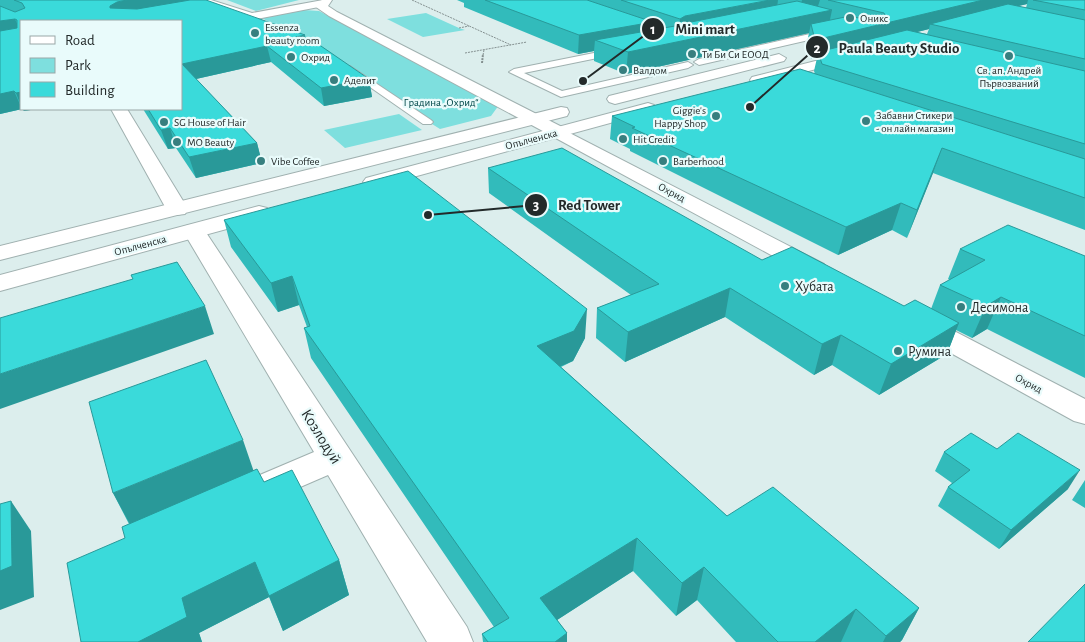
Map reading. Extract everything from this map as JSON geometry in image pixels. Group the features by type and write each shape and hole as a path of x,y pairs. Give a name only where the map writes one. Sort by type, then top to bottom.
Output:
{"street":[{"name":"Охрид","path":"200,0 246,16 256,16 326,2"},
{"name":"Охрид","path":"326,2 322,7 333,14 835,279"},
{"path":"188,10 215,5"},
{"path":"824,22 840,33"},
{"path":"603,102 840,33"},
{"path":"746,83 860,53"},
{"path":"774,76 800,85"},
{"name":"Опълченска","path":"356,187 660,106"},
{"name":"Опълченска","path":"0,283 186,220 533,119 574,109"},
{"name":"Козлодуй","path":"120,110 186,220 451,642"},
{"name":"Опълченска","path":"0,253 186,220 280,208"},
{"name":"Охрид","path":"895,311 1085,412"},
{"path":"229,504 335,457"}],"lane":[{"name":"Охрид","path":"256,16 272,25"},
{"path":"699,62 840,33"},
{"path":"626,49 514,72 561,94 688,65"},
{"path":"345,65 427,122"}],"path":[{"path":"412,0 511,45"},
{"path":"459,28 469,26"}],"green space":[{"path":"227,0 299,0 256,11"},
{"name":"Градина „Охрид“","path":"304,10 319,11 499,105 491,116 440,129 259,16"},
{"path":"426,13 465,30 423,37 387,19"},
{"path":"399,114 422,130 345,148 324,130"}],"building":[{"path":"14,0 127,0 117,2 110,6 110,8 137,9 190,0 206,0 305,35 296,37 318,44 369,79 321,88 267,46 182,64 182,20 20,20 20,92 16,93 14,91 0,94 0,31 17,28 17,20 0,21 0,6 15,12 25,8 22,3"},
{"path":"485,0 587,0 653,22 579,35"},
{"path":"621,0 770,0 685,16 680,19"},
{"path":"828,0 983,0 815,40 811,24 850,16 879,23 887,19 884,13"},
{"path":"1033,0 1085,0 1085,10"},
{"path":"797,1 832,10 628,52 595,40 675,26 682,21 686,23"},
{"path":"1008,4 1085,20 1085,59 930,24"},
{"path":"907,30 1085,71 1085,144 822,64 818,52"},
{"path":"182,64 257,143 189,157 170,128 161,130 149,110 182,110"},
{"path":"800,69 1085,159 1085,198 942,148 917,210 901,203 846,227 632,128 635,127 612,116"},
{"path":"562,148 762,260 792,247 904,306 915,300 959,323 891,364 841,335 822,344 730,288 628,332 597,308 659,284 488,168"},
{"path":"408,171 587,309 574,331 537,346 727,516 773,487 919,608 886,636 856,609 815,642 778,642 704,567 682,583 637,538 540,598 567,633 555,642 488,642 482,634 509,618 304,328 310,326 292,276 271,283 224,220"},
{"path":"1008,225 1085,256 1085,336 1001,297 986,306 940,285 985,260 960,249"},
{"path":"177,262 205,306 0,374 0,318 133,279 131,275"},
{"path":"206,360 243,440 113,493 89,402"},
{"path":"971,433 997,449 1018,433 1080,470 1011,530 948,487 970,470 944,452"},
{"path":"257,469 264,482 292,470 339,560 269,596 255,562 182,598 187,617 138,642 81,642 67,563 125,538 122,527"},
{"path":"11,501 12,566 0,571 0,504"},
{"path":"1085,584 1085,642 1028,642"}],"place":[{"name":"Оникс","path":"850,18"},
{"name":"Essenza beauty room","path":"255,33"},
{"name":"Ти Би Си ЕООД","path":"692,54"},
{"name":"Св. ап. Андрей Първозваний","path":"1009,56"},
{"name":"Охрид","path":"291,57"},
{"name":"Валдом","path":"623,70"},
{"name":"Аделит","path":"334,80"},
{"name":"Mini mart","path":"583,81"},
{"name":"Paula Beauty Studio","path":"750,107"},
{"name":"Giggie's Happy Shop","path":"716,116"},
{"name":"Забавни Стикери - он лайн магазин","path":"866,121"},
{"name":"SG House of Hair","path":"164,122"},
{"name":"Hit Credit","path":"623,139"},
{"name":"MO Beauty","path":"177,142"},
{"name":"Vibe Coffee","path":"261,161"},
{"name":"Barberhood","path":"663,161"},
{"name":"Red Tower","path":"428,215"},
{"name":"Хубата","path":"785,286"},
{"name":"Десимона","path":"961,307"},
{"name":"Румина","path":"898,351"}]}
